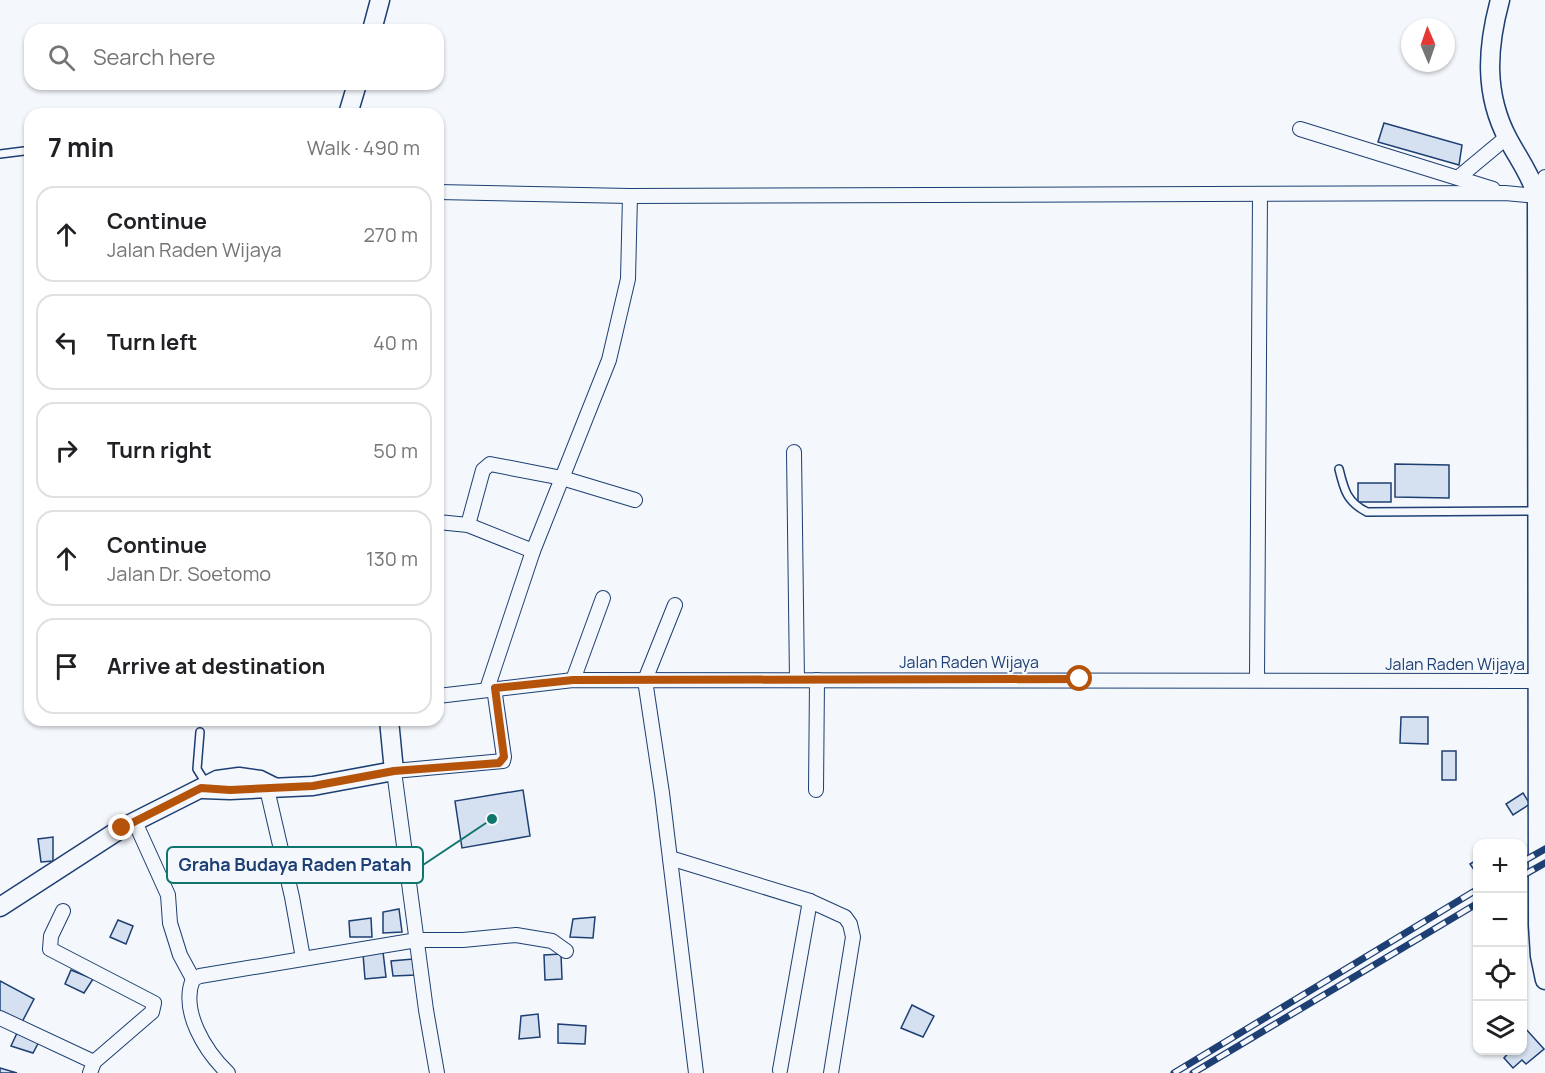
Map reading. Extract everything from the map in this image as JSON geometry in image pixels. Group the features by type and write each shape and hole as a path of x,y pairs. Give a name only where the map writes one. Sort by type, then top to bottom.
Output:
{"street":[{"path":"374,24 380,0"},
{"path":"1500,0 1490,47 1489,84 1496,111 1507,137 1534,183 1540,205"},
{"path":"350,108 355,90"},
{"path":"1300,129 1459,177 1540,205"},
{"path":"1459,177 1507,137"},
{"path":"1545,177 1540,205 1536,511 1541,530 1537,681 1538,861 1542,923 1540,956 1545,978"},
{"path":"444,192 630,196 1505,193"},
{"path":"1257,679 1260,194"},
{"path":"0,907 135,822 204,787 270,788 335,783 394,771 502,761 504,757 491,688 533,551 609,360 628,279 630,196"},
{"path":"794,452 797,680"},
{"path":"468,525 483,470 490,464 562,478 635,500"},
{"path":"444,523 468,525 533,551"},
{"path":"573,680 603,598"},
{"path":"675,605 645,680 670,858 696,1073"},
{"name":"Jalan Raden Wijaya","path":"444,695 573,680 1537,681"},
{"path":"816,790 817,680"},
{"path":"390,726 417,940 437,1073"},
{"path":"270,788 303,958"},
{"path":"135,822 168,895 170,923 180,955 193,979 188,999 197,1028 209,1054 228,1073"},
{"path":"670,858 810,901 845,917 850,924 853,937 831,1073"},
{"path":"780,1070 810,901"},
{"path":"0,1018 92,1068 152,1012 154,1003 50,949 51,936 63,911"},
{"path":"193,979 218,971 417,940 463,940 516,935 552,941 566,951"}],"lane":[{"path":"0,154 24,151"},
{"path":"1339,469 1347,497 1354,506 1367,512 1536,511"},
{"path":"200,732 197,769 204,787"}],"building":[{"path":"1384,123 1462,145 1459,165 1378,142"},
{"path":"1395,464 1449,465 1449,498 1395,497"},
{"path":"1358,483 1391,483 1391,502 1358,502"},
{"path":"1401,717 1428,717 1428,744 1400,743"},
{"path":"1442,751 1456,751 1456,780 1442,780"},
{"path":"523,790 530,836 462,848 455,801"},
{"path":"1523,793 1530,804 1513,815 1506,804"},
{"path":"53,837 53,861 41,862 38,839"},
{"path":"399,909 402,932 383,933 383,912"},
{"path":"595,917 593,938 570,937 573,919"},
{"path":"371,918 372,937 350,937 349,921"},
{"path":"118,920 133,926 126,944 110,937"},
{"path":"383,952 386,977 365,979 363,954"},
{"path":"561,954 562,979 545,980 544,955"},
{"path":"413,959 416,975 393,976 391,961"},
{"path":"71,970 93,979 84,993 65,984"},
{"path":"0,981 34,999 21,1024 0,1013"},
{"path":"912,1005 934,1016 923,1037 901,1028"},
{"path":"538,1014 540,1037 519,1039 521,1016"},
{"path":"558,1024 586,1026 585,1044 558,1043"},
{"path":"1527,1030 1544,1049 1526,1064 1522,1060 1513,1068 1504,1058 1507,1055 1527,1055"},
{"path":"18,1031 41,1038 33,1053 11,1046"},
{"path":"0,1068 17,1073 0,1073"}],"railway":[{"path":"1527,859 1545,849"},
{"path":"1527,873 1545,863"},
{"path":"1174,1073 1473,892"},
{"path":"1193,1073 1473,906"}],"place":[{"name":"Graha Budaya Raden Patah","path":"492,819"}],"route":[{"path":"122,828 201,788 230,790 313,786 394,771 499,763 504,757 495,688 573,680 1080,679"}]}
